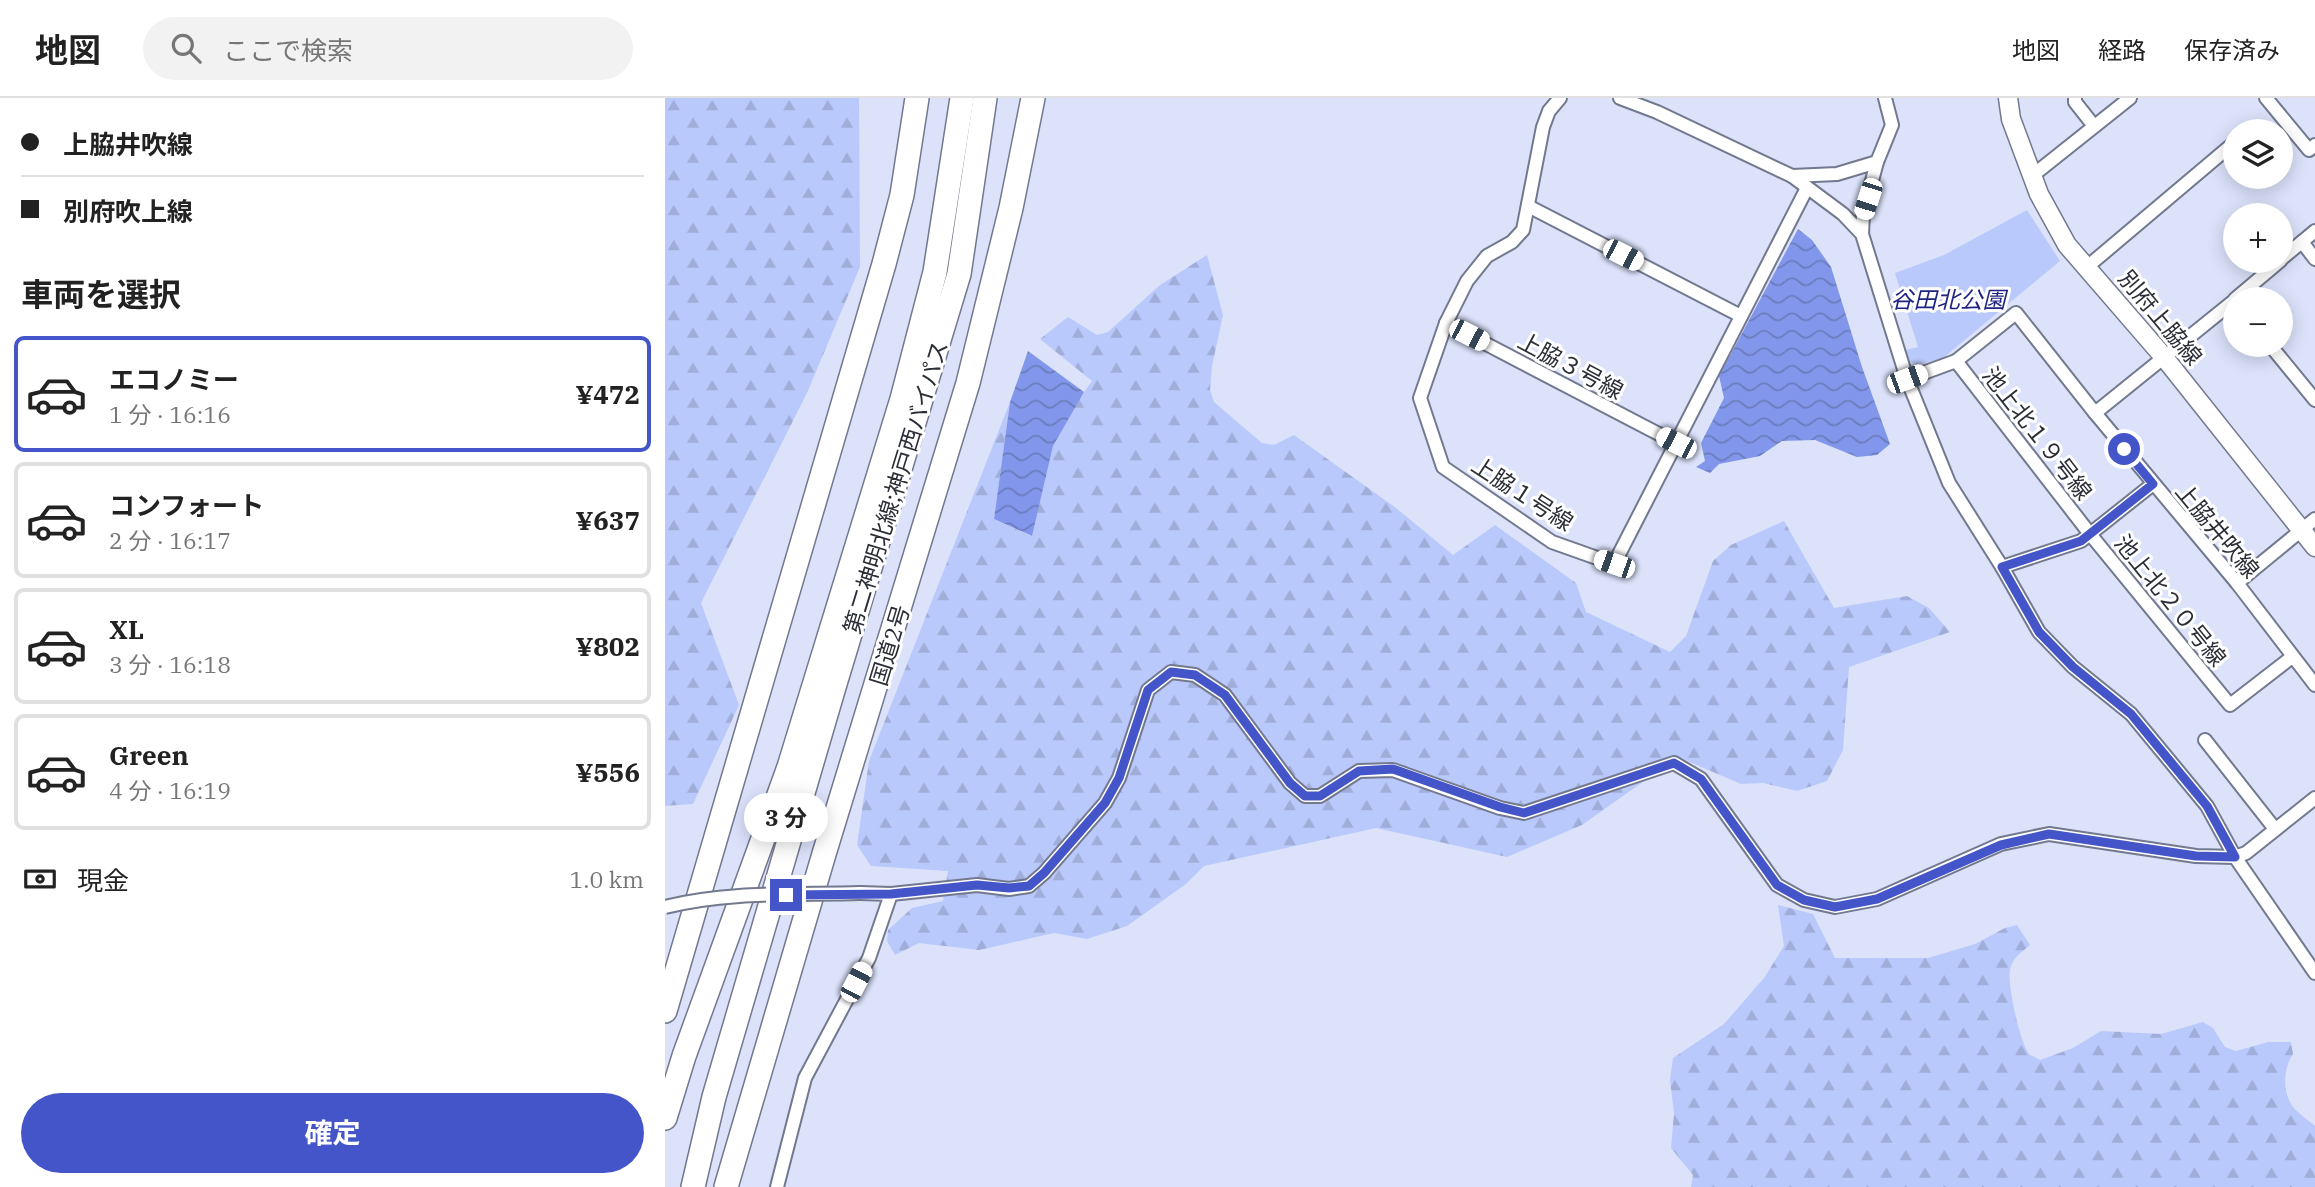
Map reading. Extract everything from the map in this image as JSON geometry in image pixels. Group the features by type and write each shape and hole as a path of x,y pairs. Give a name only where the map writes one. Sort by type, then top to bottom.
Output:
{"highway":[{"path":"665,1010 884,264 902,195 917,98"},
{"name":"第二神明北線;神戸西バイパス","path":"665,1118 684,1056 789,766 902,399 935,272 962,98"},
{"name":"第二神明北線;神戸西バイパス","path":"693,1187 714,1097 834,687 960,274 985,98"},
{"name":"国道2号","path":"726,1187 824,854 968,383 1011,208 1033,98"}],"street":[{"name":"上脇１号線","path":"1560,98 1549,111 1543,127 1523,230 1511,242 1487,256 1467,281 1446,323 1420,398 1443,467 1552,542 1614,564 1807,188"},
{"path":"1620,98 1657,112 1792,176 1822,196 1862,234"},
{"path":"1885,98 1892,125 1877,162 1863,214 1862,234 1907,379 1949,483 2039,632 2073,667 2131,714 2207,806 2235,857 2315,973"},
{"name":"別府上脇線","path":"2008,98 2011,119 2039,194 2067,245 2308,525 2315,547"},
{"path":"2075,98 2075,102 2094,126"},
{"path":"2032,176 2130,98"},
{"path":"2266,98 2309,150 2315,145"},
{"path":"2087,267 2223,152"},
{"path":"1792,176 1837,173 1877,162"},
{"path":"1528,206 1741,316"},
{"path":"2293,250 2315,231"},
{"path":"2302,242 2315,259"},
{"path":"2250,287 2266,273"},
{"path":"2095,413 2223,309"},
{"name":"上脇井吹線","path":"1956,361 2016,313 2153,484 2237,583 2315,685"},
{"name":"上脇３号線","path":"1446,323 1676,443"},
{"path":"2280,357 2315,400"},
{"path":"1907,379 1956,361"},
{"name":"池上北１９号線","path":"1956,361 2090,534 2153,484"},
{"path":"2237,583 2308,525"},
{"name":"池上北２０号線","path":"2002,567 2081,541 2090,534 2230,705 2292,657"},
{"path":"665,907 688,901 736,897 891,894 977,885 1009,888 1029,886 1044,873 1105,803 1119,778 1148,690 1171,672 1195,675 1225,695 1290,783 1305,796 1320,796 1359,771 1393,769 1524,813 1674,763 1701,779 1777,885 1804,900 1835,907 1877,899 2001,845 2049,834 2196,856 2235,857 2246,853 2315,797"},
{"path":"2205,740 2275,829"},
{"path":"777,1187 805,1078 869,958 891,894"}],"green space":[{"path":"665,98 859,98 860,267 807,393 701,603 739,705 693,804 665,806"},
{"name":"谷田北公園","path":"2027,210 2060,261 1943,358 1917,365 1909,361 1906,350 1918,347 1895,273 1944,255"},
{"path":"1207,255 1223,315 1212,366 1210,390 1214,402 1262,443 1274,445 1294,435 1396,508 1453,555 1495,525 1576,583 1586,612 1670,652 1686,636 1713,561 1731,545 1784,521 1834,608 1907,596 1929,608 1950,632 1849,667 1843,750 1827,781 1797,791 1763,783 1741,784 1678,757 1582,825 1507,857 1376,828 1204,866 1186,884 1127,926 1087,939 1054,933 979,950 919,943 895,955 887,941 888,930 912,908 943,901 948,871 871,866 857,845 869,761 1010,402 994,519 1031,536 1053,446 1073,408 1092,381 1040,339 1068,317 1097,335 1108,332 1160,285"},
{"path":"1778,905 1813,914 1835,958 1928,958 1975,944 2005,928 2017,925 2030,945 2011,966 2012,1000 2026,1049 2030,1055 2040,1060 2073,1048 2101,1031 2161,1034 2203,1022 2213,1028 2225,1047 2236,1051 2268,1042 2291,1042 2293,1054 2287,1066 2286,1088 2293,1107 2315,1126 2315,1187 1691,1187 1693,1175 1671,1148 1674,1113 1670,1080 1673,1058 1724,1024 1764,978 1784,946"}],"water":[{"path":"1798,229 1812,240 1831,267 1862,367 1890,444 1877,455 1857,457 1815,440 1782,441 1760,456 1719,464 1710,473 1696,467 1705,461 1701,443 1724,398 1719,376"},
{"path":"1028,351 1084,392 1053,446 1032,536 994,519 1010,402"}],"route":[{"path":"786,895 891,894 977,885 1009,888 1029,886 1044,873 1105,803 1119,778 1148,690 1171,672 1195,675 1225,695 1290,783 1305,796 1320,796 1359,771 1393,769 1524,813 1674,763 1701,779 1777,885 1804,900 1835,907 1877,899 2001,845 2049,834 2196,856 2235,857 2207,806 2131,714 2073,667 2039,632 2002,567 2081,541 2153,484 2124,449"}]}
